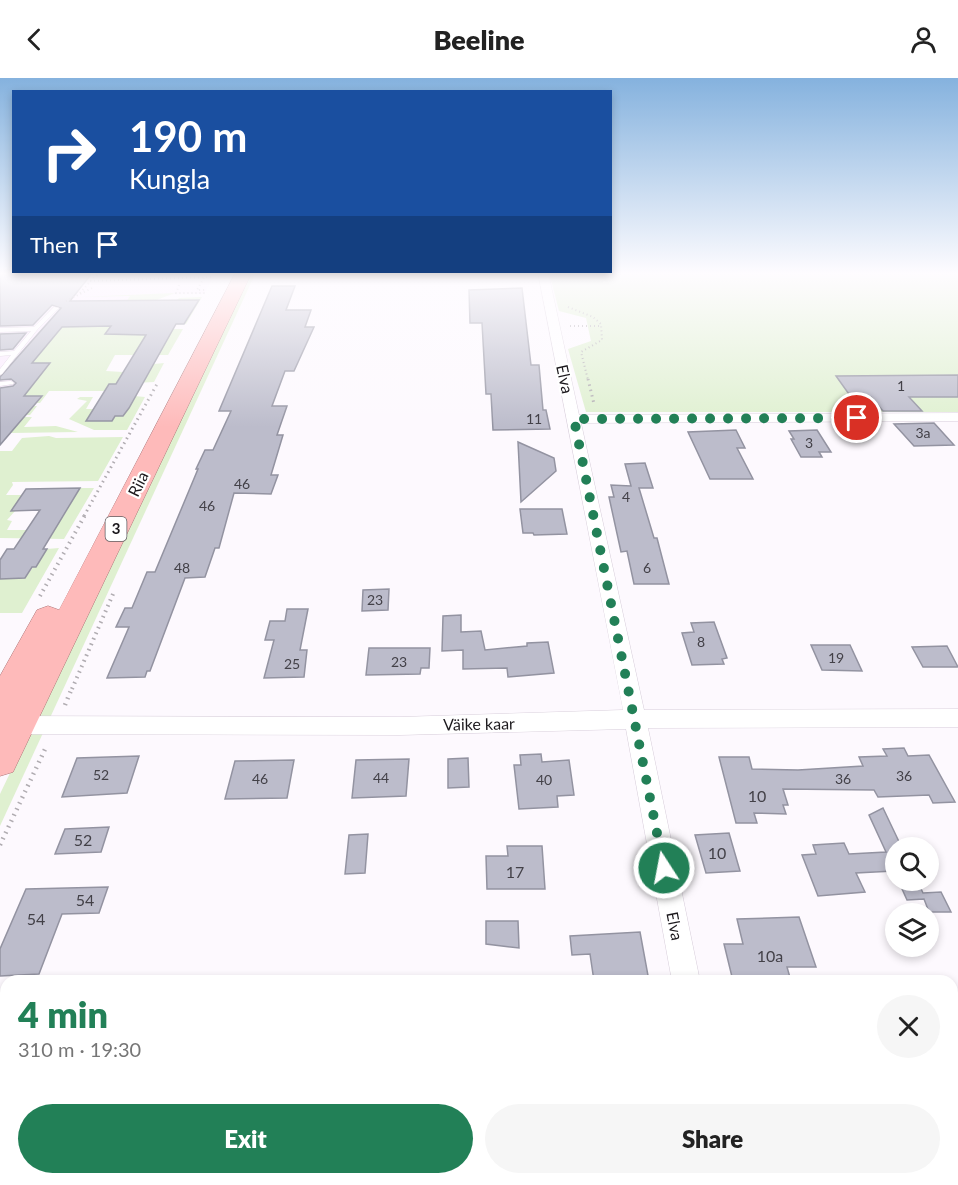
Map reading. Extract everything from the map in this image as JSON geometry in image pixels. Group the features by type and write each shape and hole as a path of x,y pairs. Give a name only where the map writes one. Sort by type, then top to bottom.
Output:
{"highway":[{"name":"Riia","path":"0,760 6,720 198,324"},
{"name":"Riia","path":"6,720 217,324"}],"street":[{"name":"Elva","path":"553,324 636,720 685,975"},
{"path":"574,419 956,420"},
{"name":"Väike kaar","path":"6,720 57,725 400,726 636,720 958,718"}],"lane":[{"path":"0,373 40,324"},
{"path":"0,330 35,329"},
{"path":"0,354 16,352"},
{"path":"0,384 11,382"}],"path":[{"path":"554,327 602,326 602,340 580,352 594,405 602,408"},
{"path":"38,601 156,384"},
{"path":"0,845 57,725 116,585"}],"shaded area":[{"path":"0,324 112,324 110,326 62,327 19,391 0,391"}],"green space":[{"path":"112,324 186,324 111,326 105,334 137,334 149,329 183,329 168,355 115,355 106,371 123,372 118,382 154,364 164,363 154,382 134,383 129,391 49,391 40,403 34,403 32,406 37,406 30,415 0,415 19,391 28,351 43,350 62,327 110,326"},
{"path":"224,324 232,324 0,826 0,794"},
{"path":"587,324 958,324 958,412 586,412 568,349 591,341"},
{"path":"134,396 145,397 127,430 94,430 69,419 87,401 77,399 80,397 93,397 86,409 93,409"},
{"path":"0,417 32,417 24,427 56,426 78,432 11,433 19,423"},
{"path":"49,436 56,438 123,437 98,481 12,482 13,485 6,495 22,495 12,511 15,511 7,520 12,521 7,530 30,530 39,517 63,517 80,488 94,488 64,539 0,538 0,451 12,451 22,438"},
{"path":"59,548 22,613 0,613 0,579 25,578 47,549"}],"building":[{"path":"0,324 34,324 33,325 0,326"},
{"path":"47,324 184,324 176,324 129,408 123,416 115,416 112,421 86,421 109,384 116,384 146,335 105,334 111,326 62,327 32,363 50,363 24,396 42,396 0,445 0,388 13,386 16,383 11,379 0,380 0,377"},
{"path":"256,324 306,324 305,327 314,327 294,371 285,371 272,406 287,406 277,435 283,435 271,475 278,475 271,494 234,493 219,548 215,548 205,577 185,578 150,671 147,671 145,677 107,678 129,627 116,627 125,608 132,608 147,572 155,572 198,469 196,469 205,450 213,450 231,411 219,411"},
{"path":"482,324 526,324 531,365 539,365 543,410 546,410 550,429 493,430 491,394 486,394"},
{"path":"26,333 13,349 0,350 0,334"},
{"path":"958,375 958,397 909,397 922,411 883,411 871,397 851,397 836,376"},
{"path":"934,423 954,445 914,446 894,424"},
{"path":"736,430 745,448 737,448 753,479 710,479 688,432"},
{"path":"817,430 831,452 819,452 822,457 801,457 789,431"},
{"path":"518,442 554,458 556,471 521,502"},
{"path":"645,463 653,488 639,488 654,538 657,538 669,584 634,584 627,551 621,552 609,497 614,497 611,485 631,486 625,464"},
{"path":"80,488 43,549 47,549 36,567 32,567 25,578 0,579 0,560 7,549 14,549 40,510 11,511 26,489"},
{"path":"520,509 562,509 567,534 523,533"},
{"path":"389,589 388,610 362,611 363,590"},
{"path":"287,609 308,609 300,650 307,650 304,677 264,678 274,640 265,640 270,621 285,621"},
{"path":"461,615 461,632 481,631 485,650 548,642 554,673 508,677 507,668 463,669 463,650 442,651 443,616"},
{"path":"714,622 727,658 722,659 724,664 692,665 682,633 694,632 691,623"},
{"path":"811,645 850,645 862,671 822,670"},
{"path":"947,646 958,667 923,667 912,647"},
{"path":"369,648 430,648 429,668 421,668 420,674 366,675"},
{"path":"904,748 908,756 929,755 955,802 933,803 929,795 878,797 874,790 783,789 788,805 783,805 786,814 754,813 757,823 736,823 719,757 749,757 752,769 798,770 863,766 859,757 887,756 883,749"},
{"path":"541,754 542,762 569,760 574,795 557,796 558,807 519,809 514,765 521,765 520,755"},
{"path":"139,756 127,793 62,797 77,758"},
{"path":"468,758 469,787 448,788 448,759"},
{"path":"409,759 406,796 352,798 356,760"},
{"path":"294,760 287,798 225,799 235,761"},
{"path":"883,808 897,837 885,837 885,850 869,815"},
{"path":"109,827 101,852 55,854 65,829"},
{"path":"729,833 740,871 706,873 695,835"},
{"path":"368,834 365,873 345,874 349,835"},
{"path":"844,843 849,854 885,852 885,871 856,873 865,892 818,896 802,855 816,854 813,845"},
{"path":"507,846 542,846 545,889 487,889 486,856 508,856"},
{"path":"108,887 99,913 62,914 39,974 0,975 0,949 26,889"},
{"path":"903,891 941,892 951,912 939,912 939,903 926,903 924,899 907,900"},
{"path":"799,917 816,967 787,967 789,975 732,975 724,944 743,944 737,919"},
{"path":"486,921 518,921 519,948 486,944"},
{"path":"640,932 648,975 593,975 590,954 572,955 570,936"}],"route":[{"path":"664,868 574,419 857,418"}]}
